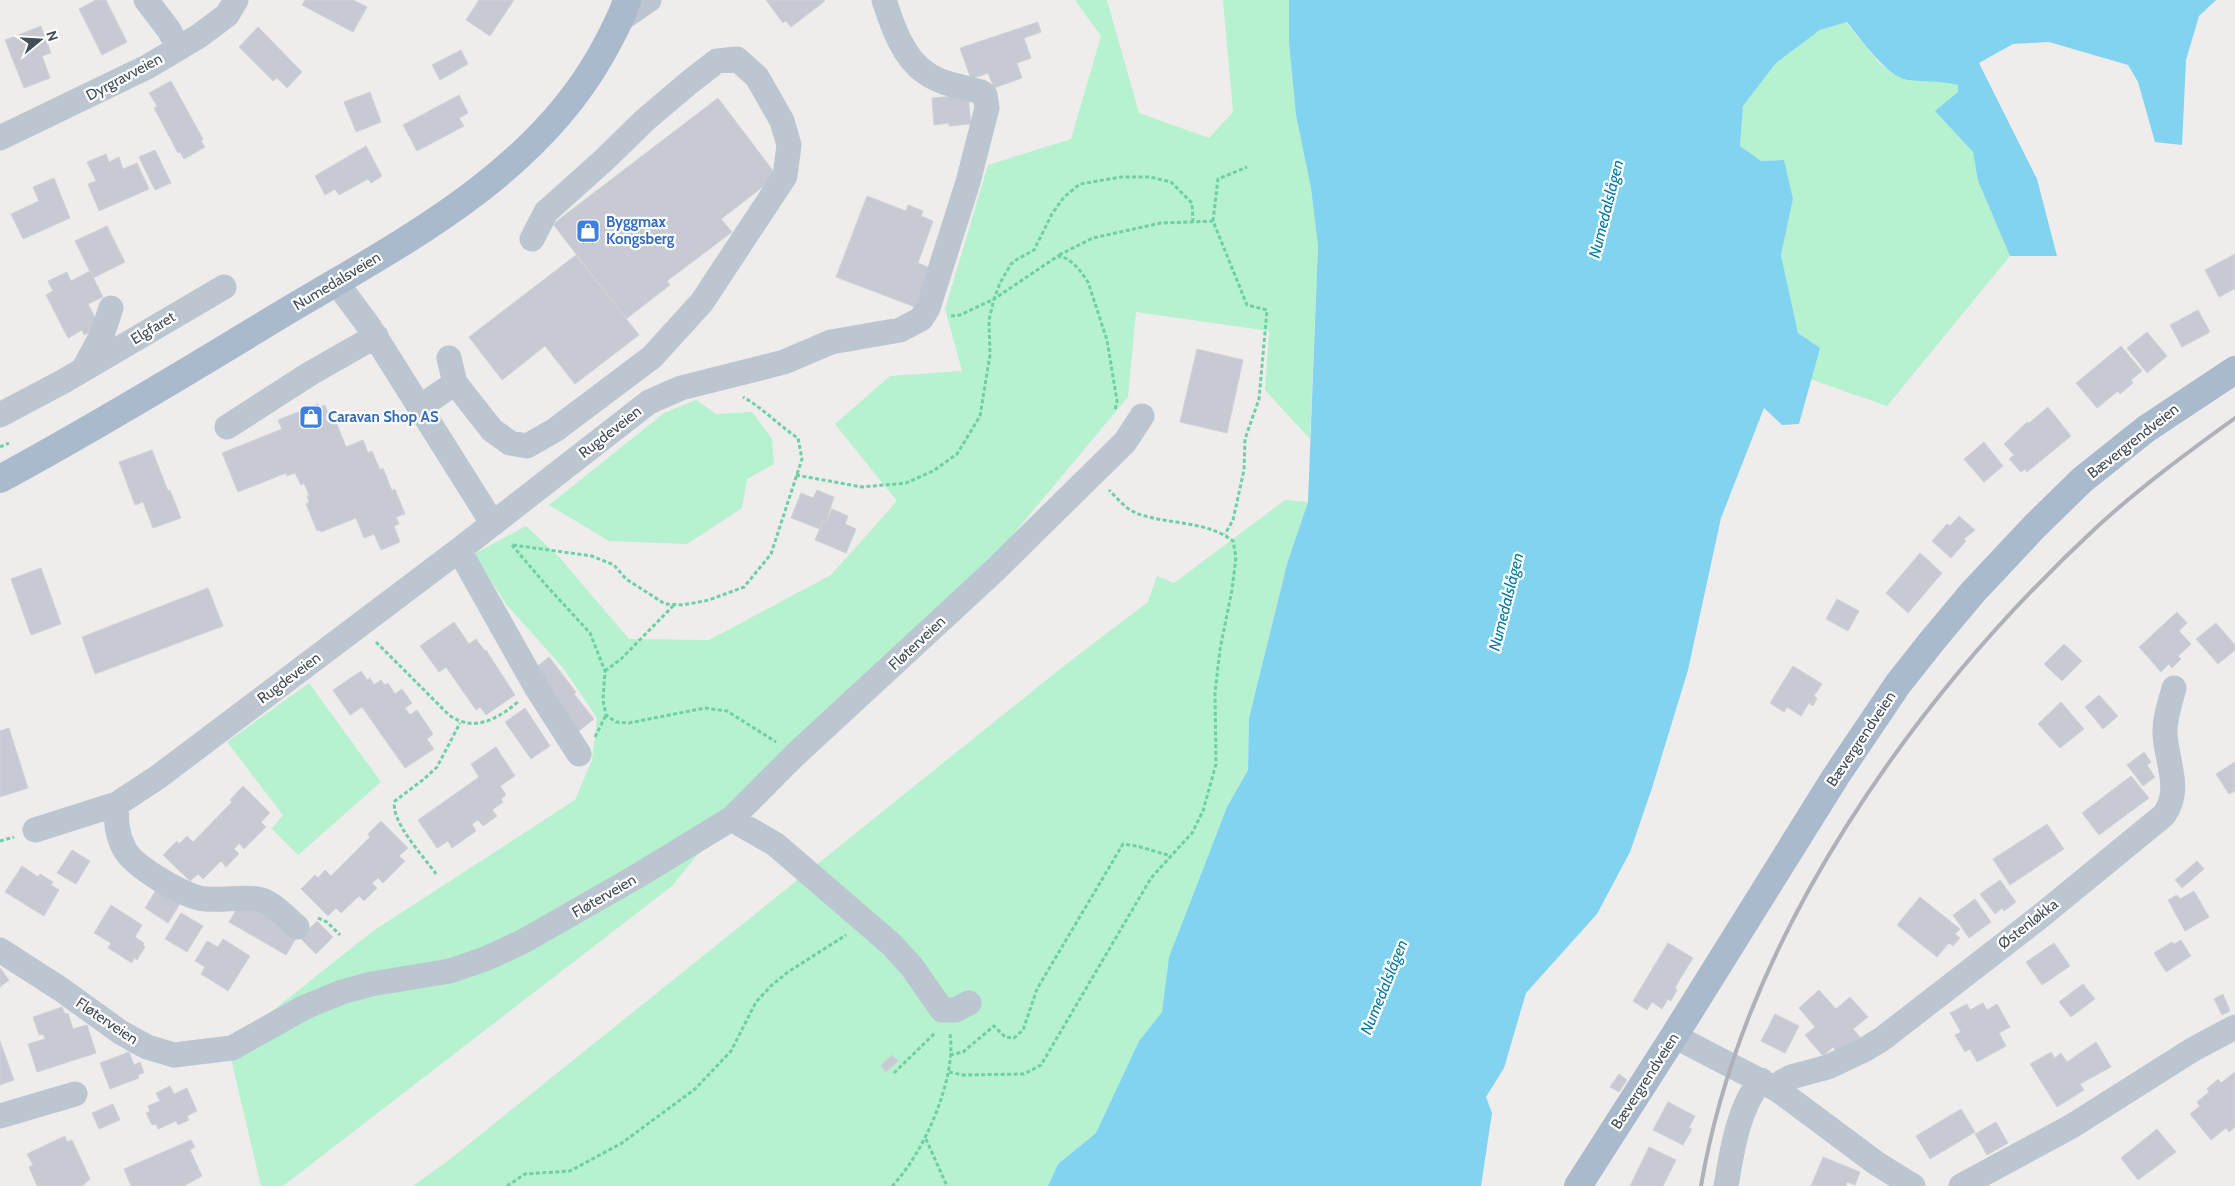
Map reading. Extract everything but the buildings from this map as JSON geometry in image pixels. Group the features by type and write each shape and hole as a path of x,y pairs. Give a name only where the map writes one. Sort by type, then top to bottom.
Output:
{"main road":[{"name":"Numedalsveien","path":"0,479 95,427 336,282 452,209 516,158 546,129 573,98 592,71 623,10"},
{"name":"Bævergrendveien","path":"1578,1186 1836,776 1898,684 1944,627 2027,535 2082,480 2146,429 2235,370"}],"street":[{"path":"146,0 169,30 178,48"},
{"name":"Dyrgravveien","path":"0,138 130,75 199,36 227,15 236,0"},
{"name":"Numedalsveien","path":"623,10 649,0"},
{"path":"884,0 898,37 925,73 942,81 981,92 985,95 987,108 968,182 928,308 921,319"},
{"path":"449,358 455,383 492,430 510,443 527,446 555,430 652,356 702,302 785,176 790,146 782,121 757,77 736,59 717,62 691,80 644,120 604,160 546,212 532,239"},
{"path":"336,282 376,336 493,524"},
{"name":"Elgfaret","path":"0,415 83,370 224,287"},
{"path":"83,370 102,335 111,308"},
{"name":"Rugdeveien","path":"36,830 116,804 158,777 459,550 649,402 681,388 784,362 831,342 900,330 921,319"},
{"path":"227,427 311,373 376,336"},
{"path":"420,407 455,383"},
{"name":"Fløterveien","path":"0,950 62,990 120,1032 147,1047 174,1054 232,1048 305,1007 342,992 371,984 450,971 485,959 524,941 731,819 796,754 994,571 1125,442 1142,416"},
{"path":"459,550 536,687 579,754"},
{"name":"Østenløkka","path":"1726,1186 1733,1146 1751,1095 1791,1077 1828,1067 1864,1050 1889,1034 2037,919 2164,815 2170,807 2173,790 2165,734 2174,688"},
{"path":"116,804 116,828 124,850 152,874 181,891 200,898 220,900 258,899 272,906 297,927"},
{"path":"731,819 775,844 891,944 912,967 942,1010 955,1010 969,1003"},
{"path":"1961,1186 2072,1126 2177,1059 2235,1027"},
{"path":"1674,1036 1770,1085 1876,1163 1913,1186"},
{"path":"0,1116 75,1094"}],"path":[{"path":"1225,534 1233,520 1244,470 1245,439 1259,399 1267,310 1247,304 1213,221 1218,179 1247,166"},
{"path":"796,476 862,487 906,483 933,471 956,454 980,416 990,355 989,320 1000,283 1011,264 1034,250 1052,214 1064,197 1080,184 1121,177 1150,177 1171,182 1192,203 1193,221"},
{"path":"921,319 960,315 994,299 1058,256 1093,238 1162,223 1213,221"},
{"path":"1058,256 1068,259 1078,268 1088,282 1107,340 1117,401 1113,420"},
{"path":"513,545 592,556 614,565 626,580 665,604 683,605 709,600 744,587 771,554 802,459 798,438 762,408 711,381"},
{"path":"0,447 16,440"},
{"path":"949,1072 963,1075 1024,1074 1041,1065 1151,878 1192,833 1203,810 1216,764 1215,693 1220,649 1232,590 1236,557 1233,541 1225,534 1205,528 1155,519 1134,512 1106,487 1104,463"},
{"path":"493,524 590,633 605,671 603,700 606,715 616,722 629,723 705,708 727,711 796,754"},
{"path":"605,671 622,659 674,605"},
{"path":"360,625 449,715 460,723 479,723 490,720 515,704 536,687"},
{"path":"436,874 397,820 393,806 395,801 437,767 460,723"},
{"path":"950,1055 963,1052 994,1026 1005,1037 1014,1038 1023,1030 1037,989 1124,844 1170,856"},
{"path":"507,1186 525,1174 570,1171 622,1143 695,1089 731,1051 756,1002 772,985 788,972 865,923"},
{"path":"894,1073 941,1028"},
{"path":"892,1186 899,1179 925,1139 949,1072 951,1041"},
{"path":"925,1139 946,1186"}],"green space":[{"path":"1075,0 1107,0 1139,113 1209,138 1233,112 1223,0 1289,0 1289,43 1296,115 1311,188 1318,246 1310,439 1265,390 1269,331 1136,312 1128,397 985,568 747,794 672,886 283,1186 261,1186 227,1042 266,1016 373,931 575,800 592,760 597,718 564,669 506,604 474,554 526,526 560,558 629,639 709,640 831,575 897,501 835,424 890,376 962,371 945,309 988,165 1071,139 1101,36"},
{"path":"1846,22 1880,64 1905,80 1937,80 1958,85 1958,92 1936,111 1973,152 1978,181 2010,256 1887,406 1810,379 1820,348 1798,333 1781,255 1793,199 1783,160 1761,161 1740,146 1743,106 1776,63 1820,30"},
{"path":"696,400 716,414 752,412 772,439 774,464 747,479 742,508 687,544 609,541 549,505 664,413"},
{"path":"1285,500 1308,502 1287,564 1249,717 1248,770 1227,807 1169,957 1162,1012 1139,1041 1096,1133 1058,1164 1048,1186 413,1186 449,1160 1065,665 1148,602 1157,576 1174,583"},
{"path":"309,683 381,782 298,855 272,829 283,815 227,742"}],"water":[{"name":"Numedalslågen","path":"1289,0 2216,0 2199,16 2186,60 2182,145 2155,142 2138,82 2128,65 2049,42 2013,44 1979,63 2037,179 2057,256 2010,256 1978,181 1973,152 1935,111 1958,92 1958,85 1900,78 1883,65 1847,22 1820,30 1776,63 1743,106 1740,146 1761,161 1784,160 1793,199 1781,255 1798,333 1820,348 1799,424 1782,425 1764,408 1721,518 1688,670 1652,788 1630,852 1597,914 1526,993 1504,1068 1486,1097 1492,1113 1481,1186 1048,1186 1058,1164 1096,1133 1139,1041 1162,1012 1169,957 1227,807 1248,770 1249,718 1287,564 1308,502 1318,246 1311,188 1296,115 1289,43"}],"railway":[{"path":"1701,1186 1723,1093 1755,1001 1797,911 1847,825 1904,743 1965,665 2031,592 2099,525 2149,483 2235,418"}],"place":[{"name":"Byggmax Kongsberg","path":"588,231"},
{"name":"Caravan Shop AS","path":"311,417"}]}
